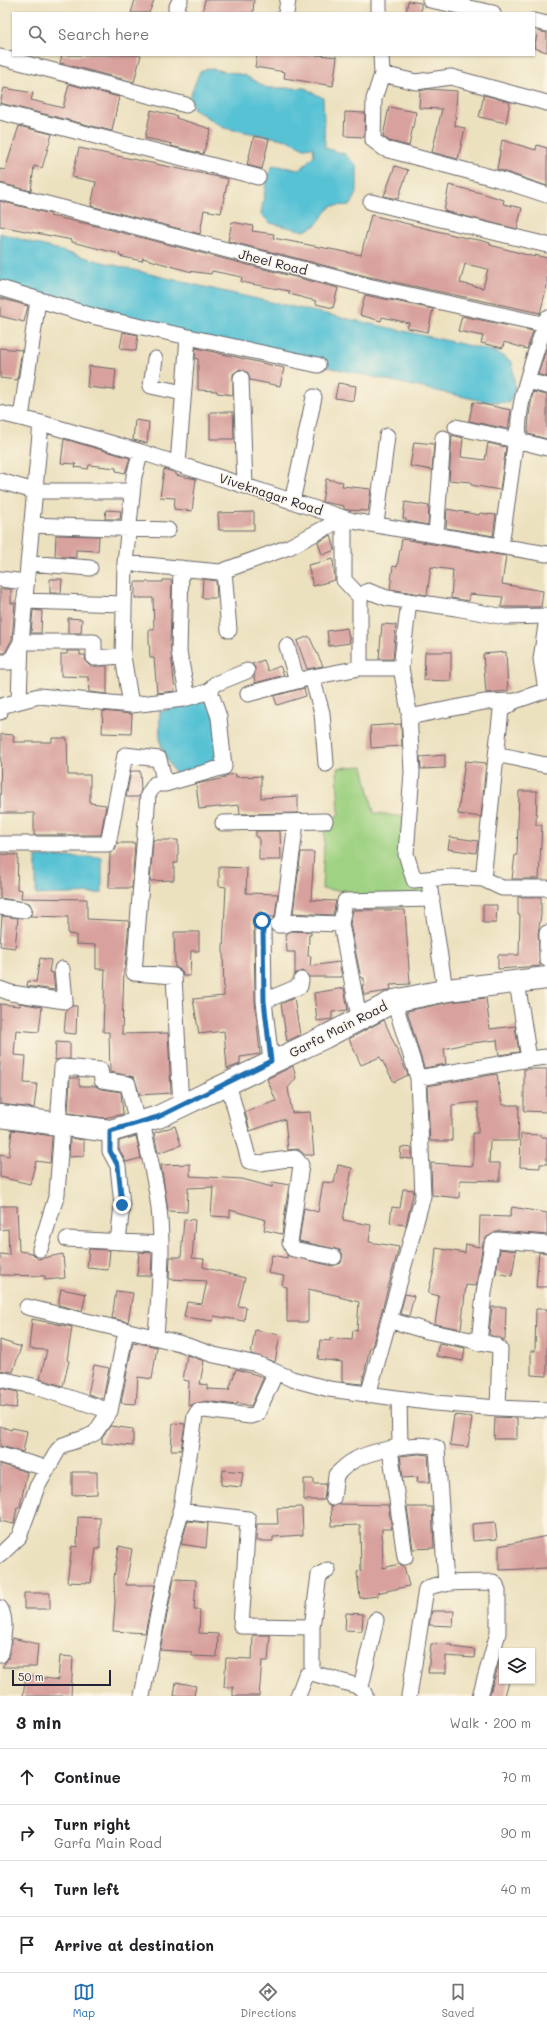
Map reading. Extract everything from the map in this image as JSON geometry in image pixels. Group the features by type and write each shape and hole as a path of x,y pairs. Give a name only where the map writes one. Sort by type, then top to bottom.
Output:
{"main road":[{"name":"Garfa Main Road","path":"0,1116 110,1131 158,1117 271,1061 325,1037 359,1017 394,1001 445,990 547,978"}],"street":[{"path":"178,12 176,9 180,0"},
{"path":"286,12 288,0"},
{"path":"379,0 379,12"},
{"path":"430,0 488,12"},
{"path":"535,21 547,24"},
{"path":"381,56 382,74 374,99 373,140 377,144 385,149 498,179 547,195"},
{"path":"0,57 186,105"},
{"path":"382,74 416,82 450,77 547,103"},
{"path":"0,112 258,177"},
{"name":"Jheel Road","path":"0,192 368,286 546,322"},
{"path":"370,202 547,245"},
{"path":"0,288 96,317 318,365"},
{"path":"21,418 38,300"},
{"path":"500,546 527,381 546,322"},
{"path":"178,464 188,337"},
{"path":"155,359 152,386 183,393"},
{"path":"241,378 245,486"},
{"path":"527,381 547,386"},
{"path":"292,502 314,397"},
{"name":"Viveknagar Road","path":"0,413 41,422 142,452 344,518 547,554"},
{"path":"19,701 24,601 41,422"},
{"path":"456,427 518,437 547,448"},
{"path":"376,524 387,436"},
{"path":"436,535 443,438"},
{"path":"131,705 123,656 125,563 134,476 142,452"},
{"path":"0,484 34,491 132,491"},
{"path":"125,563 224,571 290,547 344,518 344,580 360,597 360,668"},
{"path":"31,525 168,530"},
{"path":"28,563 90,568"},
{"path":"181,568 179,652 188,698"},
{"path":"224,571 229,630"},
{"path":"0,579 26,582"},
{"path":"360,597 368,591 387,598 505,617 547,617 541,659 546,690 515,701 501,710 483,879"},
{"path":"24,601 124,604"},
{"path":"409,601 401,668 409,717 412,772 406,854 414,880 451,877 483,879 502,888 547,888"},
{"path":"21,642 94,642 94,658 123,656"},
{"path":"0,662 10,662 21,642"},
{"path":"287,646 297,681"},
{"path":"248,694 312,677 360,668 401,668"},
{"path":"0,712 1,706 39,696 131,705 188,698 210,691 214,684 247,671"},
{"path":"312,677 322,713 326,764"},
{"path":"181,1106 174,976 134,973 148,795 154,784 165,784 224,767 219,717 210,691"},
{"path":"409,717 484,702 515,701"},
{"path":"0,844 108,844 125,755 159,759 165,784"},
{"path":"496,755 511,756 537,764 547,765"},
{"path":"223,823 325,821"},
{"path":"271,1061 264,1001 262,924 285,924 283,922 296,822"},
{"path":"428,879 445,990"},
{"path":"359,1017 348,969 341,924 345,901 432,900"},
{"path":"0,907 24,910"},
{"path":"283,922 341,924"},
{"path":"547,933 547,959"},
{"path":"0,989 11,993 64,1001 62,969"},
{"path":"264,1001 300,986 301,980"},
{"path":"517,982 529,1059"},
{"path":"368,1395 423,1196 418,1078 394,1001"},
{"path":"418,1078 547,1057"},
{"path":"40,1249 57,1194 62,1067 100,1070 102,1080 128,1084 158,1194 161,1284 156,1337"},
{"path":"228,1083 249,1161 260,1163 295,1158 301,1165 290,1243 293,1248 334,1257"},
{"path":"110,1131 110,1151 118,1166 122,1205 118,1242"},
{"path":"67,1239 160,1244"},
{"path":"479,1343 484,1293 492,1244 498,1240 547,1244"},
{"path":"27,1307 156,1337 214,1355 257,1364 292,1379 329,1389 399,1399 498,1408 547,1410"},
{"path":"389,1320 479,1343 495,1345 500,1348 498,1408"},
{"path":"0,1555 19,1537 36,1487 58,1450 64,1445 87,1438 95,1433 110,1411 126,1331"},
{"path":"142,1696 171,1548 180,1511 195,1416 198,1411 257,1414 276,1372"},
{"path":"0,1379 47,1390 110,1411"},
{"path":"399,1399 395,1448 405,1557"},
{"path":"333,1498 336,1475 348,1464 360,1457 395,1448 432,1446 437,1448 446,1584"},
{"path":"0,1455 46,1468"},
{"path":"180,1511 248,1519 241,1626 312,1627"},
{"path":"312,1672 312,1627 319,1575 328,1570"},
{"path":"409,1696 426,1589 430,1586 446,1584 493,1582 498,1591 498,1633 480,1696"},
{"path":"0,1608 3,1614 4,1629 0,1655"},
{"path":"298,1696 306,1675 312,1672 363,1692 376,1620"}],"green space":[{"path":"363,766 374,813 404,817 403,855 426,883 427,895 349,898 342,891 322,889 325,825 339,814 337,768"}],"water":[{"path":"207,68 244,75 267,88 305,88 323,98 325,148 345,154 357,166 357,193 351,205 331,206 315,226 304,231 270,223 261,214 267,178 273,165 300,170 314,155 313,147 304,148 288,140 224,128 194,109 190,97 199,73"},
{"path":"0,233 122,267 246,297 496,352 512,362 515,389 509,403 483,401 323,366 226,347 0,282"},
{"path":"202,700 209,703 217,723 218,768 177,776 161,746 160,712"},
{"path":"36,857 102,857 102,893 36,895"}],"building":[{"path":"135,0 154,0 149,12 131,12"},
{"path":"205,0 254,0 253,12 202,12"},
{"path":"408,1 421,3 421,12 406,12"},
{"path":"538,31 547,33 547,52 535,48"},
{"path":"62,56 141,56 134,82 60,63"},
{"path":"257,56 337,57 333,86 284,78 285,72 255,67"},
{"path":"69,84 119,97 112,131 0,103 4,88 33,93 31,100 63,108"},
{"path":"428,89 457,91 455,126 465,128 458,159 432,152 442,109 419,108 420,91"},
{"path":"484,95 510,102 506,123 479,117"},
{"path":"389,107 416,112 409,146 389,141 383,136"},
{"path":"151,110 177,116 176,118 211,129 203,154 171,146 172,144 145,138"},
{"path":"345,112 365,113 364,137 344,136"},
{"path":"19,126 52,134 42,168 34,166 31,191 0,183 0,169 5,170"},
{"path":"254,136 269,139 262,169 247,165"},
{"path":"502,140 536,150 537,145 547,148 547,186 497,169"},
{"path":"79,148 228,179 221,213 204,210 200,234 91,206 96,182 72,177"},
{"path":"395,166 408,170 398,199 384,196"},
{"path":"449,185 485,194 504,200 503,204 522,208 517,229 444,211"},
{"path":"0,201 51,214 50,216 88,224 338,288 333,308 316,304 316,301 289,294 289,291 241,282 242,277 212,271 211,274 188,271 143,258 142,261 119,256 120,254 72,242 72,240 0,226"},
{"path":"371,215 479,240 490,243 490,245 535,257 535,255 547,258 547,286 540,313 370,277 228,241 232,222 253,226 252,231 274,234 273,238 361,255","holes":["465,264 488,269 483,288 460,283"]},
{"path":"365,295 433,309 428,332 407,328 409,323 382,317 381,321 360,315"},
{"path":"0,298 28,306 24,322 0,316"},
{"path":"462,316 533,331 527,349 504,342 503,348 481,343 483,336 458,331"},
{"path":"123,332 138,335 136,351 120,348"},
{"path":"547,347 547,377 538,374"},
{"path":"0,348 22,350 17,380 0,378"},
{"path":"196,348 284,368 280,386 250,380 248,373 240,369 233,374 233,395 217,393 217,391 198,390 198,359 195,358"},
{"path":"89,366 116,369 114,390 87,387"},
{"path":"338,383 356,386 354,401 335,398"},
{"path":"533,392 547,395 547,439 528,434 529,415"},
{"path":"473,402 511,410 508,429 469,421"},
{"path":"210,412 233,412 234,439 210,439"},
{"path":"135,420 149,422 147,443 133,440"},
{"path":"452,435 463,438 461,457 485,460 488,443 506,447 500,490 471,485 471,482 449,480"},
{"path":"64,439 130,458 125,473 116,471 116,468 89,465 88,469 75,467 76,464 61,463"},
{"path":"414,442 434,444 432,470 410,466"},
{"path":"164,469 176,473 176,475 196,479 192,511 174,509 175,498 160,497"},
{"path":"326,479 343,482 342,486 371,489 368,511 347,510 344,509 344,506 322,502"},
{"path":"405,502 429,506 428,525 406,521 406,519 403,519"},
{"path":"447,509 479,515 480,513 496,515 493,536 446,528"},
{"path":"106,510 121,511 120,519 105,519"},
{"path":"254,512 254,530 219,530 218,513"},
{"path":"56,535 99,536 98,551 76,550 76,558 55,556"},
{"path":"331,535 335,550 322,555 318,542"},
{"path":"402,539 506,556 502,584 543,591 541,607 501,607 503,597 469,594 469,601 451,598 453,570 431,567 427,595 390,589 393,566 397,567"},
{"path":"333,559 335,580 313,586 308,565"},
{"path":"50,579 62,579 61,593 50,593"},
{"path":"203,579 216,581 217,598 202,598"},
{"path":"163,580 172,580 170,643 175,691 157,693 154,658 150,658 149,640 149,629 154,629 153,598 135,598 135,582 163,582"},
{"path":"0,589 11,589 11,603 15,603 12,639 5,653 0,653"},
{"path":"33,610 42,611 41,633 31,633"},
{"path":"68,618 82,619 81,633 68,633"},
{"path":"382,624 396,625 393,659 379,659"},
{"path":"347,628 350,643 329,646 327,631"},
{"path":"309,636 323,666 307,669 297,641"},
{"path":"67,651 80,651 80,655 85,655 86,662 90,666 107,666 107,694 89,692 88,677 61,676 61,654 67,654"},
{"path":"425,652 451,652 451,681 424,680"},
{"path":"506,652 508,691 486,693 483,654"},
{"path":"264,660 268,671 280,666 284,675 255,683 255,668 252,664"},
{"path":"304,688 306,696 277,705 274,696"},
{"path":"103,711 132,714 131,734 102,733"},
{"path":"401,724 402,746 371,748 370,726"},
{"path":"1,734 14,735 13,742 52,742 52,738 67,738 68,775 90,775 90,803 106,805 101,835 34,835 34,813 0,813"},
{"path":"445,755 445,768 421,769 420,757"},
{"path":"465,761 486,763 481,817 458,814"},
{"path":"131,771 140,771 141,790 139,797 126,797"},
{"path":"236,774 236,777 261,776 261,798 298,796 298,813 240,814 239,805 199,809 196,784 225,778 225,776"},
{"path":"519,791 537,791 536,825 542,825 539,879 512,879 515,855 517,855"},
{"path":"256,831 280,831 281,860 259,860 259,837 256,837"},
{"path":"450,837 478,841 476,853 448,849"},
{"path":"153,840 178,840 178,863 174,863 174,880 150,881"},
{"path":"117,843 135,843 132,888 109,888 110,853 115,850"},
{"path":"301,852 314,852 311,900 336,901 333,915 293,913"},
{"path":"0,854 18,855 17,889 22,890 21,898 87,899 87,919 129,921 124,969 122,1034 168,1033 171,1093 140,1095 134,1077 110,1072 109,1032 103,1032 105,969 96,969 96,945 76,944 76,935 68,934 68,917 30,916 33,911 29,903 0,898"},
{"path":"219,867 247,868 246,893 278,894 275,917 269,917 263,912 259,912 252,920 254,929 255,1001 260,1054 240,1057 240,1064 227,1069 224,1031 199,1034 193,999 224,996 223,948 226,887 219,886"},
{"path":"518,897 541,897 541,915 538,933 540,966 498,969 498,955 519,955 520,915 518,915"},
{"path":"483,905 497,905 496,923 483,923"},
{"path":"353,910 405,910 410,984 390,985 391,989 387,991 364,995 362,985 364,985 364,978 361,978 350,924"},
{"path":"2,916 18,918 15,948 0,946"},
{"path":"291,931 311,932 311,935 309,935 308,956 311,956 310,966 339,962 342,977 309,977 302,971 295,974 295,952 287,952 286,934"},
{"path":"174,932 199,932 199,951 191,951 190,976 183,976 182,971 175,967"},
{"path":"40,958 51,960 49,972 53,973 55,990 27,986 28,981 36,982"},
{"path":"344,988 348,1010 332,1012 332,1019 317,1021 314,993"},
{"path":"294,998 300,1035 287,1041 281,1004"},
{"path":"486,998 490,1029 515,1026 519,1052 499,1055 497,1040 464,1044 444,1049 446,1064 424,1068 407,1011 450,1002"},
{"path":"20,1003 42,1007 39,1032 16,1030 14,1055 26,1056 24,1083 37,1084 34,1108 0,1104 0,1004 20,1006"},
{"path":"72,1006 77,1006 76,1034 64,1033 66,1010"},
{"path":"384,1020 408,1075 394,1082 380,1057 361,1065 349,1039"},
{"path":"56,1042 70,1043 70,1059 55,1060"},
{"path":"293,1066 296,1078 288,1088 292,1113 310,1112 314,1155 305,1155 298,1149 288,1150 285,1119 250,1131 245,1112 276,1101 267,1079"},
{"path":"524,1069 547,1069 547,1112 524,1111"},
{"path":"497,1074 502,1105 519,1105 518,1141 490,1141 489,1163 500,1163 500,1181 460,1180 459,1198 432,1195 431,1163 473,1166 473,1133 478,1133 478,1102 452,1105 452,1141 430,1141 427,1086"},
{"path":"70,1078 79,1078 79,1086 95,1086 101,1089 121,1092 123,1114 104,1118 68,1113"},
{"path":"175,1126 181,1145 158,1153 154,1133"},
{"path":"12,1130 52,1136 50,1163 36,1161 30,1184 0,1177 0,1154 9,1156"},
{"path":"521,1134 541,1135 541,1137 547,1137 547,1164 540,1164 540,1168 520,1167"},
{"path":"136,1136 141,1158 126,1162 119,1149 119,1141"},
{"path":"70,1138 84,1140 84,1156 69,1157"},
{"path":"401,1147 412,1148 412,1159 400,1158"},
{"path":"190,1164 190,1176 242,1179 272,1187 273,1182 289,1185 282,1234 264,1230 266,1220 230,1210 230,1217 211,1216 213,1187 188,1188 187,1212 168,1211 161,1165"},
{"path":"338,1165 352,1168 343,1220 371,1225 369,1242 399,1247 372,1347 370,1347 362,1384 342,1382 342,1362 318,1359 320,1340 330,1341 330,1338 352,1340 353,1330 357,1331 359,1302 308,1289 308,1322 287,1322 287,1287 282,1286 284,1276 268,1273 272,1255 287,1258 287,1255 332,1266 341,1263 343,1254 340,1250 299,1241 304,1208 318,1212 323,1182 334,1183"},
{"path":"403,1189 414,1190 406,1225 390,1223 392,1207 400,1208"},
{"path":"0,1206 17,1206 19,1251 32,1253 38,1259 63,1254 65,1278 45,1280 45,1276 0,1275 0,1254 9,1255 8,1229 0,1230"},
{"path":"512,1207 547,1213 547,1235 499,1231 487,1237 483,1243 476,1286 466,1285 461,1329 435,1324 439,1296 428,1293 434,1270 436,1248 465,1253 466,1244 479,1247 480,1216 510,1217"},
{"path":"184,1219 195,1220 192,1258 204,1259 203,1267 245,1278 238,1306 246,1307 244,1321 214,1316 213,1321 184,1317 187,1302 202,1304 207,1281 169,1279 170,1257 181,1257"},
{"path":"89,1249 110,1250 108,1270 87,1268"},
{"path":"500,1249 516,1251 512,1276 496,1273"},
{"path":"139,1252 152,1253 151,1276 137,1276"},
{"path":"539,1252 547,1253 547,1287 536,1287"},
{"path":"61,1289 86,1294 82,1311 58,1305"},
{"path":"116,1291 133,1293 128,1322 112,1318"},
{"path":"405,1294 414,1296 409,1316 400,1314"},
{"path":"492,1307 506,1307 505,1340 489,1335"},
{"path":"536,1309 547,1309 547,1376 531,1375 531,1351 535,1351"},
{"path":"32,1319 72,1327 67,1360 69,1361 63,1386 40,1379 47,1350 29,1349"},
{"path":"255,1330 280,1335 275,1362 251,1354"},
{"path":"0,1340 21,1347 13,1372 0,1370"},
{"path":"133,1342 157,1347 152,1379 138,1377 136,1404 121,1403"},
{"path":"439,1343 465,1348 463,1361 436,1356"},
{"path":"187,1355 204,1361 200,1384 207,1385 207,1389 229,1390 236,1369 264,1377 251,1406 237,1403 236,1405 206,1401 188,1406 189,1381 183,1380"},
{"path":"94,1365 109,1368 103,1399 88,1394"},
{"path":"0,1388 18,1392 16,1408 0,1406"},
{"path":"454,1415 472,1417 468,1447 450,1445"},
{"path":"495,1417 517,1418 517,1439 494,1439"},
{"path":"173,1423 185,1424 181,1450 171,1450"},
{"path":"0,1426 11,1430 12,1428 27,1431 23,1452 0,1446"},
{"path":"110,1426 133,1429 133,1446 102,1443 102,1438"},
{"path":"419,1454 428,1455 430,1482 417,1482 418,1477 403,1478 400,1456"},
{"path":"0,1464 27,1472 20,1507 17,1507 14,1524 0,1521"},
{"path":"223,1470 243,1472 241,1487 221,1485"},
{"path":"72,1472 97,1472 97,1494 72,1495"},
{"path":"304,1479 314,1479 314,1484 326,1484 324,1500 304,1500"},
{"path":"339,1504 388,1505 392,1529 382,1529 383,1568 399,1564 404,1566 409,1586 377,1593 378,1596 360,1598 357,1572 361,1571 360,1525 332,1526 331,1507"},
{"path":"302,1507 303,1535 273,1537 273,1541 256,1541 257,1524 278,1524 277,1508"},
{"path":"407,1507 432,1507 434,1548 413,1549"},
{"path":"78,1517 100,1518 100,1549 96,1549 91,1583 67,1582 72,1546 77,1547"},
{"path":"188,1521 208,1523 206,1548 181,1544"},
{"path":"495,1522 497,1539 473,1541 472,1524"},
{"path":"547,1536 547,1568 499,1570 499,1546"},
{"path":"119,1546 132,1549 126,1585 155,1585 145,1633 113,1631 115,1603 114,1578"},
{"path":"174,1579 196,1580 194,1610 200,1610 199,1633 218,1634 217,1657 191,1656 191,1652 160,1650"},
{"path":"24,1593 50,1593 50,1609 24,1609"},
{"path":"432,1611 454,1611 453,1626 429,1625"},
{"path":"346,1613 363,1614 362,1631 345,1630"},
{"path":"253,1635 270,1635 268,1661 262,1661 259,1696 233,1696 233,1687 224,1687 226,1658 252,1659"},
{"path":"12,1638 38,1644 36,1667 2,1667 9,1657"},
{"path":"431,1644 453,1645 453,1647 475,1650 474,1658 446,1656 446,1673 428,1673"},
{"path":"60,1656 73,1657 71,1696 23,1696 26,1675 58,1680"},
{"path":"499,1664 499,1684 508,1684 505,1696 489,1696"},
{"path":"176,1682 196,1686 194,1696 174,1696"}],"route":[{"path":"122,1205 117,1161 110,1151 110,1131 158,1117 271,1061 264,1001 262,921"}]}
